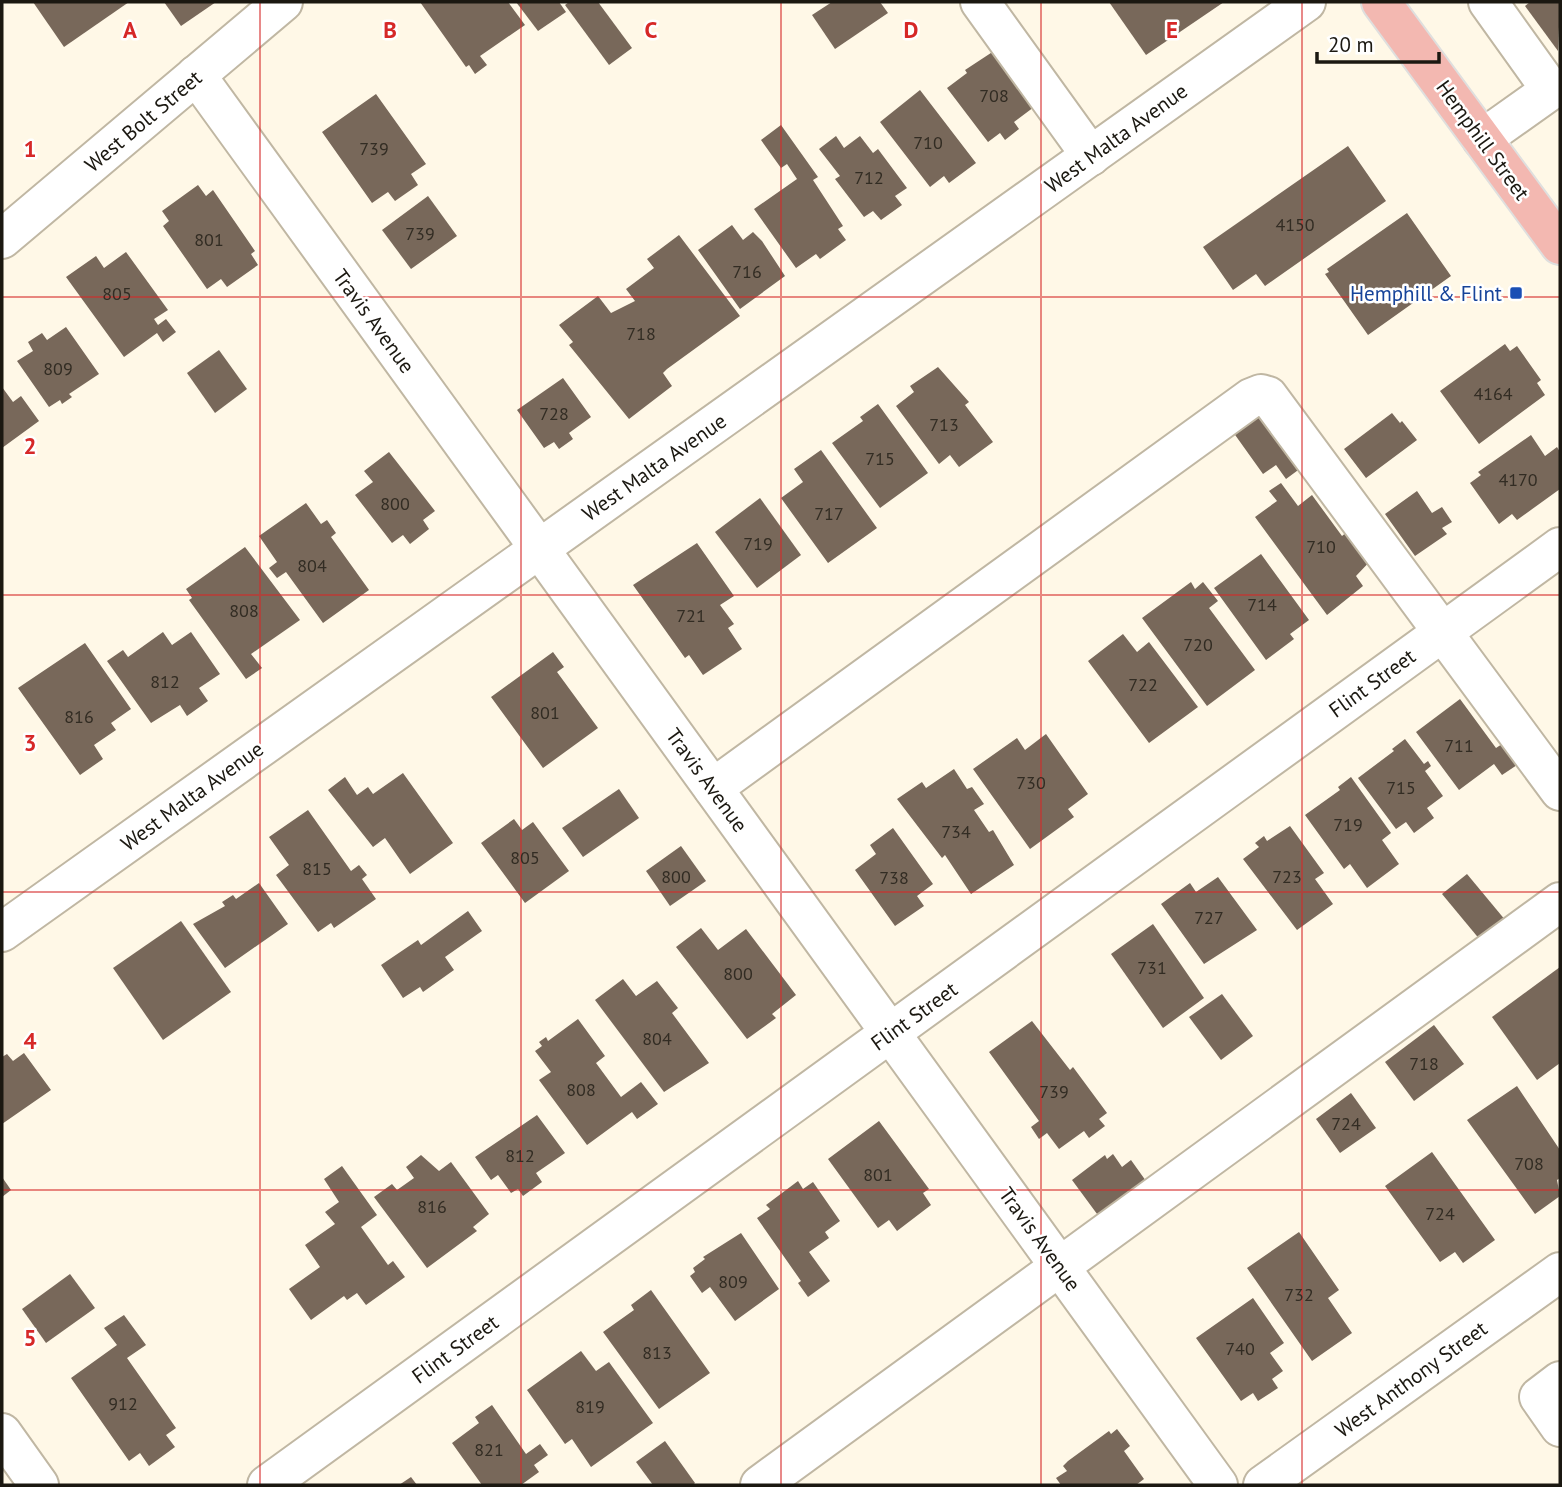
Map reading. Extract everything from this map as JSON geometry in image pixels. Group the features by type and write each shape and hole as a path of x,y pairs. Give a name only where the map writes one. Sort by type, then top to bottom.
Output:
{"main road":[{"name":"Hemphill Street","path":"1381,2 1482,139 1557,234"}],"street":[{"name":"West Bolt Street","path":"2,239 284,2"},
{"path":"980,2 1091,156"},
{"name":"West Malta Avenue","path":"2,932 1306,2"},
{"path":"1482,139 1555,90 1488,2"},
{"name":"Travis Avenue","path":"196,75 1218,1485"},
{"path":"713,788 1171,456 1261,394 1268,396 1441,634 1560,791"},
{"name":"Flint Street","path":"267,1485 1560,547"},
{"path":"760,1485 1560,902"},
{"name":"West Anthony Street","path":"1263,1485 1560,1272"},
{"path":"1560,1381 1539,1397 1560,1427"},
{"path":"2,1433 39,1485"}],"building":[{"path":"33,2 129,2 64,47"},
{"path":"164,2 216,2 181,26"},
{"path":"420,2 508,2 525,25 480,56 487,65 475,74 469,65 466,67"},
{"path":"516,2 559,2 566,12 538,31"},
{"path":"569,2 598,2 632,48 609,65 565,5"},
{"path":"832,2 880,2 888,13 835,49 812,15"},
{"path":"1109,2 1224,2 1146,55"},
{"path":"1530,2 1560,2 1558,51 1525,6"},
{"path":"1000,47 1042,101 1014,122 1019,129 1005,140 1000,133 988,142 947,88 967,73 965,70"},
{"path":"920,90 976,163 949,183 944,176 930,187 880,122"},
{"path":"376,94 426,164 411,174 418,185 395,201 388,192 372,203 322,132"},
{"path":"781,125 818,177 813,180 843,226 838,229 846,240 820,259 816,254 796,268 754,209 797,179 787,164 781,168 761,140"},
{"path":"836,136 844,148 860,136 873,153 878,149 907,188 895,196 902,205 881,220 873,211 864,217 835,179 840,176 819,149"},
{"path":"1348,146 1386,201 1265,286 1256,274 1233,290 1203,247"},
{"path":"198,185 206,196 213,190 255,251 251,254 258,265 227,287 221,279 207,289 163,226 169,221 162,211"},
{"path":"428,196 457,236 411,269 382,230"},
{"path":"1407,213 1451,276 1368,335 1325,274 1329,272 1327,269"},
{"path":"732,225 743,240 753,232 785,276 740,309 698,250"},
{"path":"679,235 740,316 667,369 663,373 672,386 629,419 569,345 573,342 559,325 598,296 611,313 635,301 626,289 654,268 647,259"},
{"path":"126,252 168,310 154,319 158,325 166,319 176,332 163,342 157,333 124,357 66,277 96,256 104,268"},
{"path":"66,327 99,374 69,394 72,397 62,404 60,400 49,407 17,361 33,351 28,342 42,333 47,340"},
{"path":"1505,344 1510,351 1517,346 1541,380 1537,383 1545,395 1479,444 1440,391"},
{"path":"219,350 247,389 215,413 187,373"},
{"path":"938,367 969,402 965,405 993,442 959,467 950,455 939,464 896,406 914,392 910,386"},
{"path":"563,378 591,417 569,433 573,439 559,449 554,442 544,448 517,410"},
{"path":"2,387 13,402 21,396 39,421 2,448"},
{"path":"878,404 928,473 880,508 832,443 863,421 860,417"},
{"path":"1265,409 1305,465 1286,479 1276,465 1263,474 1233,432"},
{"path":"1392,413 1417,440 1366,478 1344,449"},
{"path":"1531,435 1545,456 1557,447 1560,452 1560,489 1517,520 1512,514 1499,524 1470,483 1481,475 1478,472"},
{"path":"821,450 877,528 828,563 781,498 803,482 794,469"},
{"path":"389,452 435,511 423,520 429,529 410,544 403,535 392,543 355,495 373,482 364,471"},
{"path":"1281,483 1298,506 1312,495 1342,536 1353,527 1375,556 1356,576 1363,586 1327,615 1255,517 1277,501 1269,491"},
{"path":"1417,491 1432,513 1442,507 1452,522 1442,528 1447,534 1415,556 1385,514"},
{"path":"760,498 801,555 757,588 715,532"},
{"path":"306,503 321,524 327,520 336,533 331,537 369,590 323,623 286,572 277,578 269,568 277,562 259,536"},
{"path":"697,543 734,596 720,605 734,624 728,628 742,649 703,675 689,655 685,658 633,585"},
{"path":"245,547 300,620 251,654 262,668 246,679 189,600 192,598 186,589"},
{"path":"1261,554 1309,620 1290,634 1294,639 1266,660 1214,588"},
{"path":"1191,582 1195,589 1203,582 1218,601 1209,608 1255,670 1207,706 1142,618"},
{"path":"163,632 172,645 191,632 220,674 199,688 208,701 187,716 180,705 151,723 107,661 123,650 128,657"},
{"path":"1123,634 1137,652 1149,642 1198,707 1149,743 1088,661"},
{"path":"85,643 131,709 111,723 116,730 94,745 103,759 80,775 18,688"},
{"path":"553,652 564,667 557,672 598,728 543,768 491,697"},
{"path":"1460,699 1496,748 1505,742 1520,763 1502,775 1494,764 1459,790 1416,732"},
{"path":"1046,734 1088,794 1068,809 1074,817 1030,849 973,769 1017,738 1025,750"},
{"path":"1405,739 1424,764 1428,761 1431,766 1425,771 1443,796 1427,808 1434,818 1414,833 1406,822 1396,829 1358,778 1394,751 1392,749"},
{"path":"954,769 967,789 972,787 984,804 974,810 989,832 993,830 1014,865 971,894 945,855 942,858 897,799 922,782 926,788"},
{"path":"403,773 453,843 410,874 385,838 373,847 328,790 345,777 357,795 368,787 373,794"},
{"path":"1351,777 1391,833 1382,840 1399,864 1367,888 1350,864 1344,869 1305,815 1340,790 1338,787"},
{"path":"619,789 639,818 583,857 562,828"},
{"path":"308,810 351,871 359,865 367,875 362,879 376,899 334,928 331,923 318,932 276,875 289,865 269,837"},
{"path":"514,819 522,830 533,822 569,871 525,903 481,843"},
{"path":"1290,826 1324,873 1315,879 1333,904 1297,930 1243,859 1259,847 1255,843 1264,836 1267,841"},
{"path":"893,828 933,884 917,896 924,906 895,926 855,870 876,854 870,845"},
{"path":"681,846 706,881 670,906 646,871"},
{"path":"1467,874 1506,921 1481,941 1442,894"},
{"path":"1218,877 1257,930 1204,964 1161,904 1190,883 1196,892"},
{"path":"259,883 288,924 225,968 193,924 225,906 222,902 233,895 236,899"},
{"path":"468,911 482,931 445,957 454,970 423,992 420,987 403,998 381,965 418,940 421,945"},
{"path":"181,921 231,992 163,1040 113,968"},
{"path":"1153,924 1204,998 1163,1028 1111,954"},
{"path":"701,928 718,950 746,929 796,995 772,1014 776,1018 747,1039 676,947"},
{"path":"1560,967 1560,1063 1537,1080 1492,1017"},
{"path":"623,979 636,996 657,981 678,1008 672,1013 709,1063 664,1092 595,1000"},
{"path":"1222,994 1253,1036 1221,1060 1189,1017"},
{"path":"578,1019 605,1056 596,1063 621,1097 641,1082 658,1104 637,1119 632,1112 587,1145 539,1080 551,1072 535,1051 542,1046 539,1042 546,1037 548,1041"},
{"path":"1032,1021 1070,1070 1073,1067 1107,1113 1099,1119 1105,1126 1089,1138 1084,1131 1059,1149 1047,1133 1039,1139 1031,1127 1039,1121 989,1052"},
{"path":"1434,1025 1464,1064 1414,1101 1385,1062"},
{"path":"24,1053 51,1090 2,1124 2,1057 7,1054 13,1061"},
{"path":"1517,1086 1560,1150 1560,1178 1557,1180 1560,1196 1535,1214 1467,1120"},
{"path":"1351,1093 1376,1128 1340,1153 1316,1119"},
{"path":"537,1115 565,1153 536,1173 542,1182 523,1196 518,1189 511,1193 498,1175 491,1180 475,1157"},
{"path":"879,1121 929,1189 923,1193 931,1205 897,1231 889,1220 878,1228 828,1159"},
{"path":"1432,1152 1495,1240 1463,1263 1455,1252 1440,1262 1385,1186"},
{"path":"1113,1154 1122,1167 1131,1160 1146,1181 1100,1218 1072,1180 1105,1155 1107,1159"},
{"path":"421,1155 439,1171 451,1162 489,1214 473,1227 477,1231 427,1268 374,1197 392,1184 397,1190 414,1178 406,1167"},
{"path":"342,1166 377,1215 361,1227 388,1265 393,1261 405,1277 366,1305 357,1293 347,1300 344,1296 311,1320 289,1289 320,1267 305,1245 335,1224 325,1212 339,1202 324,1179"},
{"path":"2,1177 11,1190 2,1197"},
{"path":"798,1181 803,1189 813,1182 840,1221 825,1232 829,1238 809,1252 830,1281 808,1297 798,1283 801,1281 757,1218 770,1209 766,1205"},
{"path":"1299,1232 1339,1290 1328,1298 1352,1333 1312,1361 1247,1268"},
{"path":"741,1233 779,1289 735,1321 710,1287 702,1293 690,1276 695,1272 693,1268 705,1259 703,1257"},
{"path":"70,1274 95,1308 46,1343 22,1309"},
{"path":"651,1290 710,1373 659,1409 603,1332 634,1310 631,1305"},
{"path":"1253,1298 1284,1343 1270,1353 1283,1371 1272,1379 1278,1388 1258,1401 1253,1393 1241,1401 1196,1338"},
{"path":"124,1315 146,1345 127,1358 176,1428 166,1435 175,1447 149,1466 140,1453 129,1461 71,1378 117,1345 104,1328"},
{"path":"581,1351 596,1371 609,1362 653,1423 591,1467 572,1439 565,1444 527,1390"},
{"path":"492,1405 526,1454 540,1444 548,1455 534,1465 539,1472 521,1485 482,1485 452,1443 479,1423 475,1417"},
{"path":"1117,1429 1130,1446 1124,1451 1144,1479 1136,1485 1061,1485 1056,1478 1067,1471 1063,1466 1068,1461 1109,1431 1111,1434"},
{"path":"665,1441 695,1483 693,1485 653,1485 636,1462"},
{"path":"411,1477 417,1485 399,1485"}],"place":[{"name":"Hemphill & Flint","path":"1516,293"}]}
